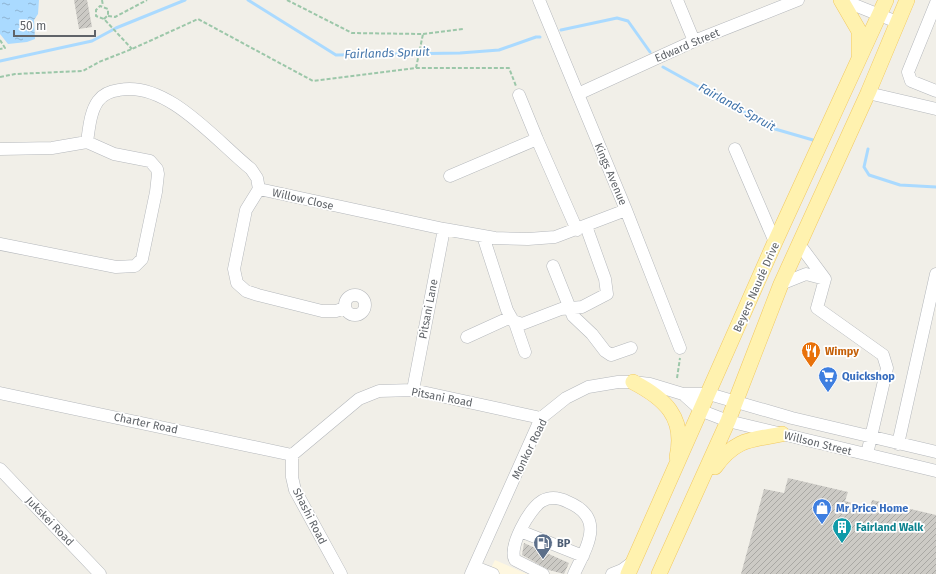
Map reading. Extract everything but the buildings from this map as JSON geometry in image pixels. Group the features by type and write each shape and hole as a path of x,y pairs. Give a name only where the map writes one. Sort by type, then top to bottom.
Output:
{"main road":[{"path":"841,0 859,31 861,42 859,59"},
{"name":"Beyers Naudé Drive","path":"630,568 886,0"},
{"name":"Beyers Naudé Drive","path":"659,574 680,531 728,421 781,284 868,92 907,0"},
{"path":"633,382 653,393 668,406 673,414 676,422 678,441 674,471"},
{"path":"680,531 713,469 725,453 734,446 744,442 782,434"}],"street":[{"name":"Kings Avenue","path":"539,0 626,210 680,348"},
{"path":"677,0 694,42"},
{"name":"Edward Street","path":"578,94 694,42 798,0"},
{"path":"841,0 897,22"},
{"path":"936,3 908,72 911,81 936,91"},
{"name":"Willow Close","path":"87,142 94,108 98,100 105,94 123,89 149,92 165,99 183,110 251,169 257,178 259,189 483,236 555,237 626,210"},
{"path":"868,92 936,109"},
{"path":"467,337 513,320 522,324 568,307 586,306 606,296 608,293 605,279 536,139 519,95"},
{"path":"450,176 536,139"},
{"path":"0,150 52,148 87,142 114,154 150,161 157,169 158,174 156,192 142,259 135,266 116,267 0,244"},
{"path":"735,149 776,242"},
{"path":"259,189 246,210 234,269 237,283 246,292 258,296 322,311 336,311 345,308"},
{"name":"Pitsani Lane","path":"413,390 444,229"},
{"path":"483,236 525,352"},
{"path":"799,244 825,279"},
{"path":"553,266 568,307 576,320 592,334 608,354 615,354 631,348"},
{"path":"781,284 806,274 825,279"},
{"path":"898,444 936,274"},
{"path":"825,279 817,308 883,355 887,368 867,454"},
{"name":"Monkor Road","path":"473,570 541,418 566,398 588,387 618,382 650,384 683,394 709,394"},
{"name":"Pitsani Road","path":"292,455 359,399 380,391 413,390 541,418"},
{"name":"Charter Road","path":"0,393 292,455"},
{"name":"Monkor Road","path":"683,394 702,411"},
{"name":"Willson Street","path":"709,394 792,418 936,452"},
{"name":"Willson Street","path":"702,411 728,421 936,471"},
{"name":"Shashi Road","path":"292,455 292,477 295,490 341,574"},
{"name":"Jukskei Road","path":"0,469 100,574"},
{"path":"543,574 515,560 513,556 520,531 526,518 541,501 559,498 586,512 590,520 591,532 576,574"},
{"path":"520,531 583,556"},
{"path":"612,574 630,568"},
{"path":"473,570 493,574"}],"path":[{"path":"102,0 103,6 108,9 108,16"},
{"path":"103,6 97,8 95,13 98,19 104,19 108,16 115,17 147,0"},
{"path":"287,0 352,33 423,34 463,29"},
{"path":"104,19 132,49"},
{"path":"0,77 14,74 83,72 99,62 132,49 198,19 313,81 416,68 509,68 519,95"},
{"path":"416,68 423,34"},
{"path":"0,40 5,48 0,49"},
{"path":"677,378 680,369 680,348"}],"shaded area":[{"path":"495,560 527,574 488,574"}],"water":[{"path":"0,0 39,0 38,14 34,20 35,39 27,42 8,44 0,34"}],"waterway":[{"name":"Fairlands Spruit","path":"0,61 92,41 116,28 185,0"},
{"name":"Fairlands Spruit","path":"248,0 336,55 460,53 499,50 536,37 540,37"},
{"name":"Fairlands Spruit","path":"561,30 617,18 628,21 650,52"},
{"name":"Fairlands Spruit","path":"663,67 775,129 813,140"},
{"name":"Fairlands Spruit","path":"868,149 864,167 869,175 900,185 936,187"}],"place":[{"name":"Wimpy","path":"811,368"},
{"name":"Quickshop","path":"828,393"},
{"name":"Mr Price Home","path":"822,525"},
{"name":"Fairland Walk","path":"842,544"},
{"name":"BP","path":"543,560"}]}
